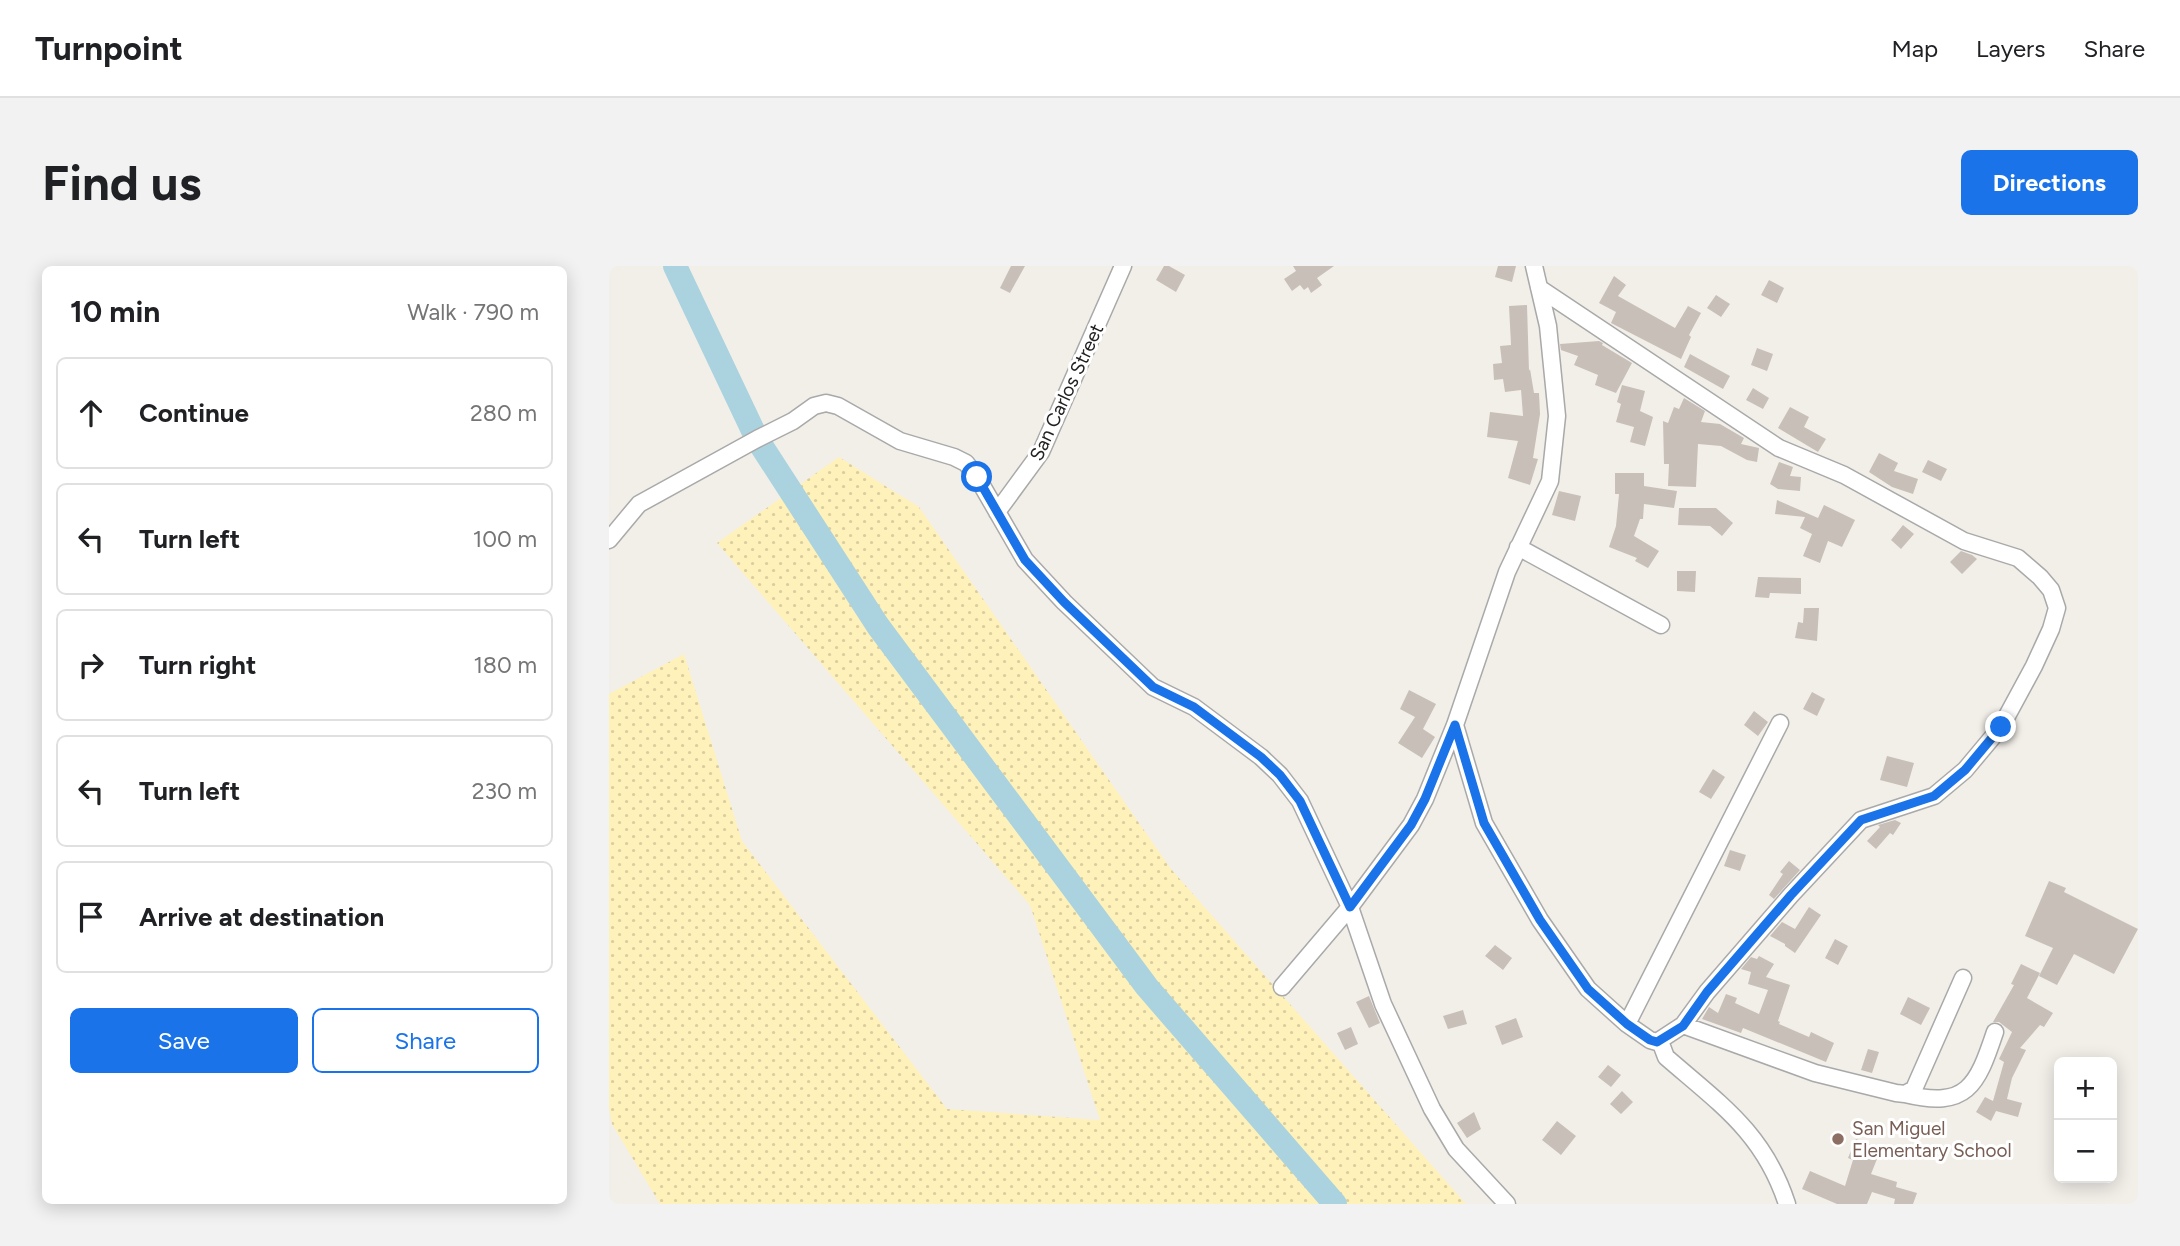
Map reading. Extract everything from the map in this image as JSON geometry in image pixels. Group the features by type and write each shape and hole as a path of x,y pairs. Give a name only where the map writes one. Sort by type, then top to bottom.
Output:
{"street":[{"name":"San Carlos Street","path":"997,512 1041,452 1123,266"},
{"path":"1282,987 1350,907 1411,825 1425,799 1455,725 1507,572 1550,481 1557,416 1548,326 1534,266"},
{"path":"1455,725 1484,823 1540,920 1588,989 1627,1024 1650,1040 1660,1041 1683,1026 1707,992 1791,895 1861,820 1934,796 1965,770 2001,727 2034,666 2057,608 2050,590 2040,577 2018,558 1964,541 1844,475 1779,448 1539,288"},
{"path":"609,540 639,504 793,421 814,406 826,403 838,405 900,441 966,463 977,477 1025,560 1064,602 1153,687 1194,707 1261,757 1280,775 1300,801 1350,907 1383,1004 1432,1109 1456,1149 1507,1204"},
{"path":"1518,547 1661,625"},
{"path":"1627,1024 1780,723"},
{"path":"1905,1094 1913,1089 1963,978"},
{"path":"1683,1026 1815,1073 1928,1100 1950,1098 1962,1093 1976,1080 1995,1032"},
{"path":"1660,1041 1666,1057 1742,1123 1767,1156 1787,1204"}],"sand":[{"path":"839,457 919,507 1171,869 1466,1204 660,1204 612,1124 609,1108 609,694 684,654 742,841 947,1109 1100,1120 1030,905 717,543"}],"building":[{"path":"1011,266 1025,266 1010,293 1000,288"},
{"path":"1164,266 1185,275 1176,292 1156,280"},
{"path":"1293,266 1334,266 1317,278 1322,285 1311,293 1308,287 1304,290 1300,285 1292,291 1284,279 1296,271"},
{"path":"1498,266 1516,266 1512,282 1495,277"},
{"path":"1614,276 1626,285 1618,296 1675,328 1688,306 1701,313 1689,335 1691,337 1681,359 1611,323 1616,312 1599,303"},
{"path":"1769,280 1784,288 1777,303 1761,295"},
{"path":"1716,295 1730,304 1721,317 1707,308"},
{"path":"1527,305 1529,371 1530,369 1534,393 1539,393 1540,414 1533,458 1538,459 1530,485 1508,478 1518,441 1487,437 1490,412 1523,416 1521,390 1505,392 1503,379 1494,380 1493,364 1502,363 1500,346 1511,345 1509,306"},
{"path":"1599,341 1632,363 1616,393 1595,385 1598,375 1574,365 1578,356 1561,350 1560,344"},
{"path":"1757,348 1773,354 1767,371 1751,365"},
{"path":"1690,354 1730,376 1723,389 1684,367"},
{"path":"1622,385 1645,391 1640,411 1653,417 1645,446 1630,442 1634,427 1616,422 1621,404 1617,402"},
{"path":"1753,388 1769,398 1763,409 1746,400"},
{"path":"1684,398 1705,411 1701,422 1720,424 1744,438 1741,444 1759,448 1757,462 1747,460 1721,446 1698,444 1696,487 1668,486 1669,464 1664,464 1663,421 1668,423 1674,407 1679,409"},
{"path":"1790,407 1809,417 1804,427 1826,439 1818,452 1778,428"},
{"path":"1879,453 1898,463 1894,471 1918,479 1913,494 1892,487 1869,472"},
{"path":"1928,460 1947,469 1941,481 1922,472"},
{"path":"1779,462 1793,467 1790,476 1801,477 1800,491 1778,489 1770,484"},
{"path":"1615,473 1644,473 1644,486 1677,491 1674,508 1644,504 1643,519 1640,519 1634,536 1659,551 1648,568 1635,561 1637,558 1609,547 1616,526 1619,494 1615,494"},
{"path":"1559,491 1581,496 1575,521 1552,515"},
{"path":"1777,500 1818,518 1824,505 1855,520 1842,547 1828,541 1820,563 1803,556 1812,534 1800,528 1805,517 1775,514"},
{"path":"1679,508 1716,508 1733,523 1722,536 1710,526 1678,525"},
{"path":"1903,525 1914,534 1901,549 1891,540"},
{"path":"1961,551 1977,559 1962,574 1950,562"},
{"path":"1677,571 1696,571 1695,592 1677,591"},
{"path":"1758,577 1801,578 1801,594 1770,593 1769,598 1755,597"},
{"path":"1804,608 1819,608 1817,641 1795,638 1798,622 1803,623"},
{"path":"1409,690 1436,704 1423,729 1435,737 1422,758 1398,743 1415,717 1400,709"},
{"path":"1812,692 1825,699 1817,716 1803,709"},
{"path":"1754,711 1768,722 1758,736 1744,725"},
{"path":"1887,756 1914,763 1907,787 1880,780"},
{"path":"1713,769 1725,777 1711,799 1699,792"},
{"path":"1895,820 1901,823 1893,835 1890,833 1876,849 1867,841 1880,827 1878,825"},
{"path":"1730,850 1746,855 1740,871 1724,866"},
{"path":"1789,861 1800,870 1774,899 1769,895 1783,874 1780,872"},
{"path":"2049,881 2066,888 2064,892 2138,929 2114,974 2074,954 2057,985 2039,976 2053,948 2025,936"},
{"path":"1809,907 1821,915 1795,953 1770,936 1782,922 1795,929"},
{"path":"1835,939 1848,946 1838,965 1825,958"},
{"path":"1495,945 1512,958 1503,970 1485,956"},
{"path":"1759,956 1774,964 1766,977 1790,985 1779,1024 1809,1037 1811,1032 1834,1043 1826,1062 1743,1028 1741,1033 1702,1019 1709,1007 1718,1013 1726,994 1737,998 1735,1003 1759,1014 1768,990 1748,984 1751,972 1741,969 1751,957 1757,959"},
{"path":"2021,964 2040,973 2027,998 2053,1013 2044,1027 2040,1025 2020,1048 2026,1050 2012,1078 2007,1099 2022,1103 2018,1117 1996,1111 1991,1121 1976,1112 1985,1097 1993,1101 2004,1062 1999,1059 2012,1032 1999,1022 1993,1022 2014,985 2011,984"},
{"path":"1369,996 1380,1023 1369,1028 1356,1002"},
{"path":"1908,997 1930,1008 1921,1025 1900,1014"},
{"path":"1463,1010 1467,1024 1448,1029 1443,1016"},
{"path":"1516,1018 1523,1037 1502,1045 1495,1026"},
{"path":"1351,1027 1358,1044 1345,1050 1337,1033"},
{"path":"1868,1049 1879,1052 1872,1073 1861,1070"},
{"path":"1608,1065 1621,1075 1611,1087 1598,1077"},
{"path":"1622,1091 1633,1102 1621,1114 1610,1104"},
{"path":"1474,1112 1481,1129 1467,1138 1457,1123"},
{"path":"1557,1121 1576,1136 1561,1155 1542,1140"},
{"path":"1856,1139 1881,1149 1871,1174 1897,1182 1896,1187 1917,1193 1913,1204 1894,1204 1895,1199 1872,1192 1867,1204 1837,1204 1802,1189 1810,1171 1845,1186 1853,1160 1848,1158"}],"waterway":[{"path":"675,266 757,439 878,626 1147,987 1335,1204"}],"place":[{"name":"San Miguel Elementary School","path":"1838,1139"}],"route":[{"path":"977,477 1025,560 1064,602 1153,687 1194,707 1261,757 1280,775 1300,801 1350,907 1411,825 1425,799 1455,725 1484,823 1540,920 1588,989 1627,1024 1657,1042 1683,1026 1707,992 1791,895 1861,820 1934,796 1965,770 2001,727"}]}
